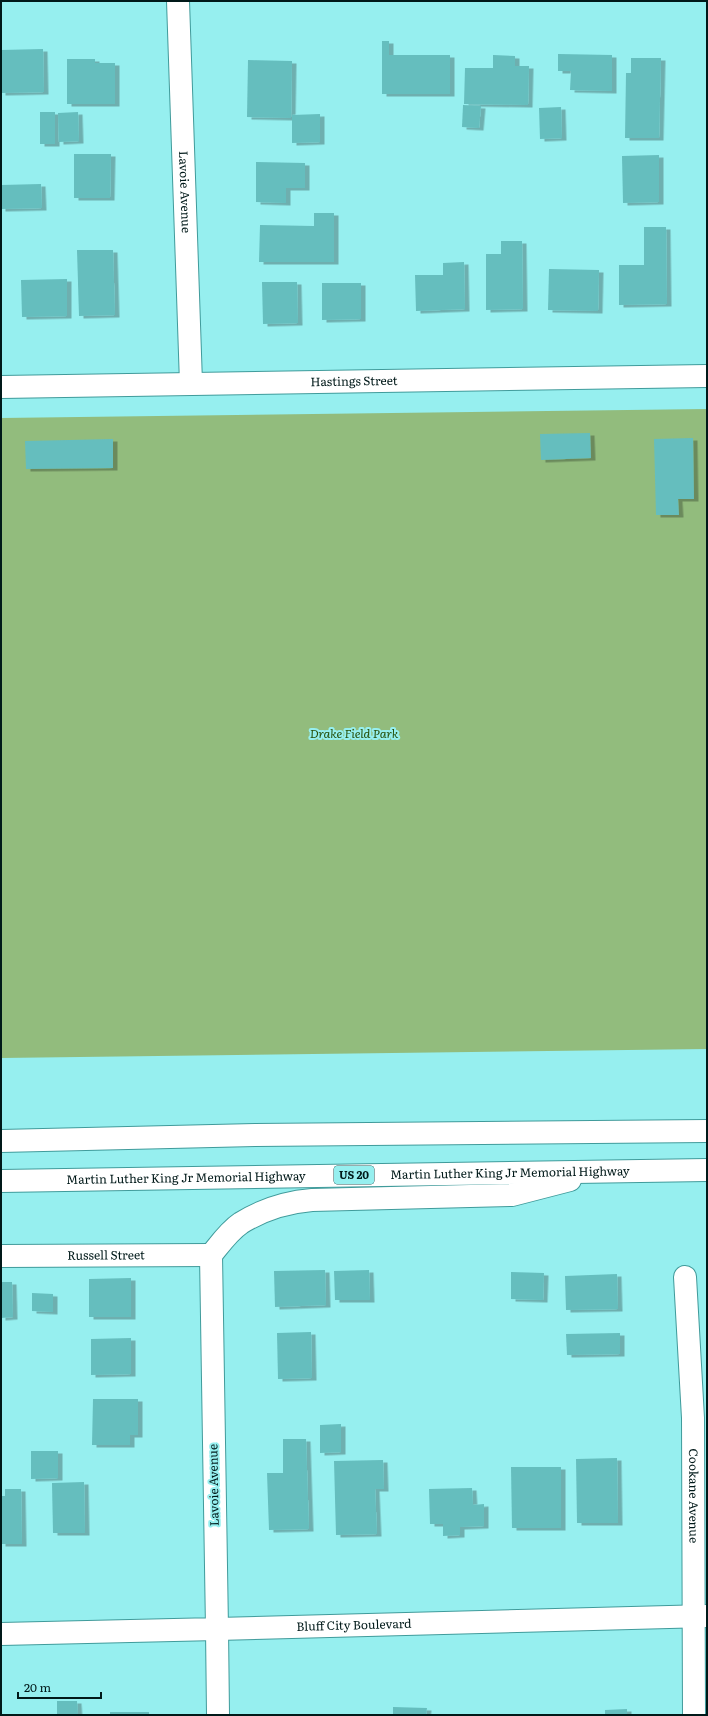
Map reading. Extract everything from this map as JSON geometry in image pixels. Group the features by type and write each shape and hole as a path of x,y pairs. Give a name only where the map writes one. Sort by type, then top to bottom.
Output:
{"main road":[{"name":"Lavoie Avenue","path":"178,1 191,383"},
{"name":"Hastings Street","path":"1,387 707,376"},
{"path":"1,1141 255,1135 707,1131"},
{"name":"Martin Luther King Jr Memorial Highway","path":"1,1181 707,1170"},
{"path":"211,1255 224,1239 241,1223 292,1202 512,1195 608,1171"},
{"name":"Lavoie Avenue","path":"211,1255 218,1715"},
{"name":"Russell Street","path":"1,1256 211,1255"},
{"name":"Cookane Avenue","path":"685,1278 693,1418 700,1616 694,1715"},
{"name":"Bluff City Boulevard","path":"1,1634 700,1616"}],"green space":[{"name":"Drake Field Park","path":"707,409 707,1049 1,1058 1,418"}],"building":[{"path":"382,41 389,41 389,55 450,55 450,94 382,94"},
{"path":"43,49 44,92 1,93 1,50"},
{"path":"558,54 612,55 612,91 570,90 571,71 558,71"},
{"path":"493,55 515,56 515,66 529,66 528,105 464,104 465,68 493,68"},
{"path":"631,58 661,58 659,138 625,138 626,73 631,73"},
{"path":"67,59 95,59 95,63 115,63 115,104 67,104"},
{"path":"248,60 292,61 291,118 247,117"},
{"path":"463,105 481,106 479,128 462,127"},
{"path":"561,107 562,138 540,139 539,108"},
{"path":"40,112 55,112 55,144 40,144"},
{"path":"78,112 79,141 59,142 58,113"},
{"path":"320,114 320,142 292,143 292,115"},
{"path":"74,154 111,154 110,198 74,198"},
{"path":"659,155 659,202 623,203 622,156"},
{"path":"256,162 305,163 305,188 286,188 286,203 256,202"},
{"path":"41,184 42,208 1,209 1,185"},
{"path":"314,213 334,213 334,262 259,262 260,225 314,226"},
{"path":"644,227 666,227 667,304 619,305 619,265 644,265"},
{"path":"501,241 522,241 523,309 486,310 486,254 501,254"},
{"path":"77,250 113,250 115,315 79,316"},
{"path":"464,262 465,309 416,311 415,275 443,275 443,263"},
{"path":"549,269 599,270 598,311 548,310"},
{"path":"67,279 67,316 22,317 21,280"},
{"path":"262,282 297,282 298,323 263,324"},
{"path":"322,283 361,283 361,319 322,320"},
{"path":"590,433 591,458 541,460 540,434"},
{"path":"693,438 694,499 678,499 679,515 656,515 654,439"},
{"path":"113,439 113,468 26,469 25,441"},
{"path":"325,1270 326,1305 275,1307 274,1271"},
{"path":"369,1270 370,1300 335,1300 334,1271"},
{"path":"511,1272 544,1273 543,1300 511,1299"},
{"path":"617,1274 618,1309 566,1310 565,1276"},
{"path":"131,1278 131,1317 89,1317 89,1279"},
{"path":"1,1282 12,1282 13,1317 1,1318"},
{"path":"32,1293 53,1294 53,1312 32,1311"},
{"path":"311,1332 312,1378 278,1379 277,1333"},
{"path":"620,1333 620,1354 567,1355 566,1334"},
{"path":"131,1338 131,1374 91,1375 91,1339"},
{"path":"93,1399 138,1399 138,1435 130,1435 130,1445 92,1445"},
{"path":"341,1424 341,1452 320,1453 320,1425"},
{"path":"283,1439 306,1439 309,1529 269,1530 267,1473 283,1473"},
{"path":"31,1451 58,1451 58,1478 31,1479"},
{"path":"617,1458 618,1523 577,1523 576,1459"},
{"path":"383,1460 384,1489 375,1489 377,1534 336,1535 334,1461"},
{"path":"511,1467 561,1467 561,1528 512,1528"},
{"path":"84,1482 85,1533 53,1533 52,1483"},
{"path":"472,1488 473,1505 484,1504 484,1526 460,1527 460,1535 443,1536 443,1524 430,1524 429,1489"},
{"path":"5,1489 21,1489 22,1544 1,1544 1,1496 5,1496"},
{"path":"57,1701 77,1701 78,1715 57,1715"},
{"path":"393,1707 427,1708 426,1715 393,1715"},
{"path":"627,1709 627,1715 605,1715 605,1710"},
{"path":"110,1712 149,1712 149,1715 110,1715"}]}
